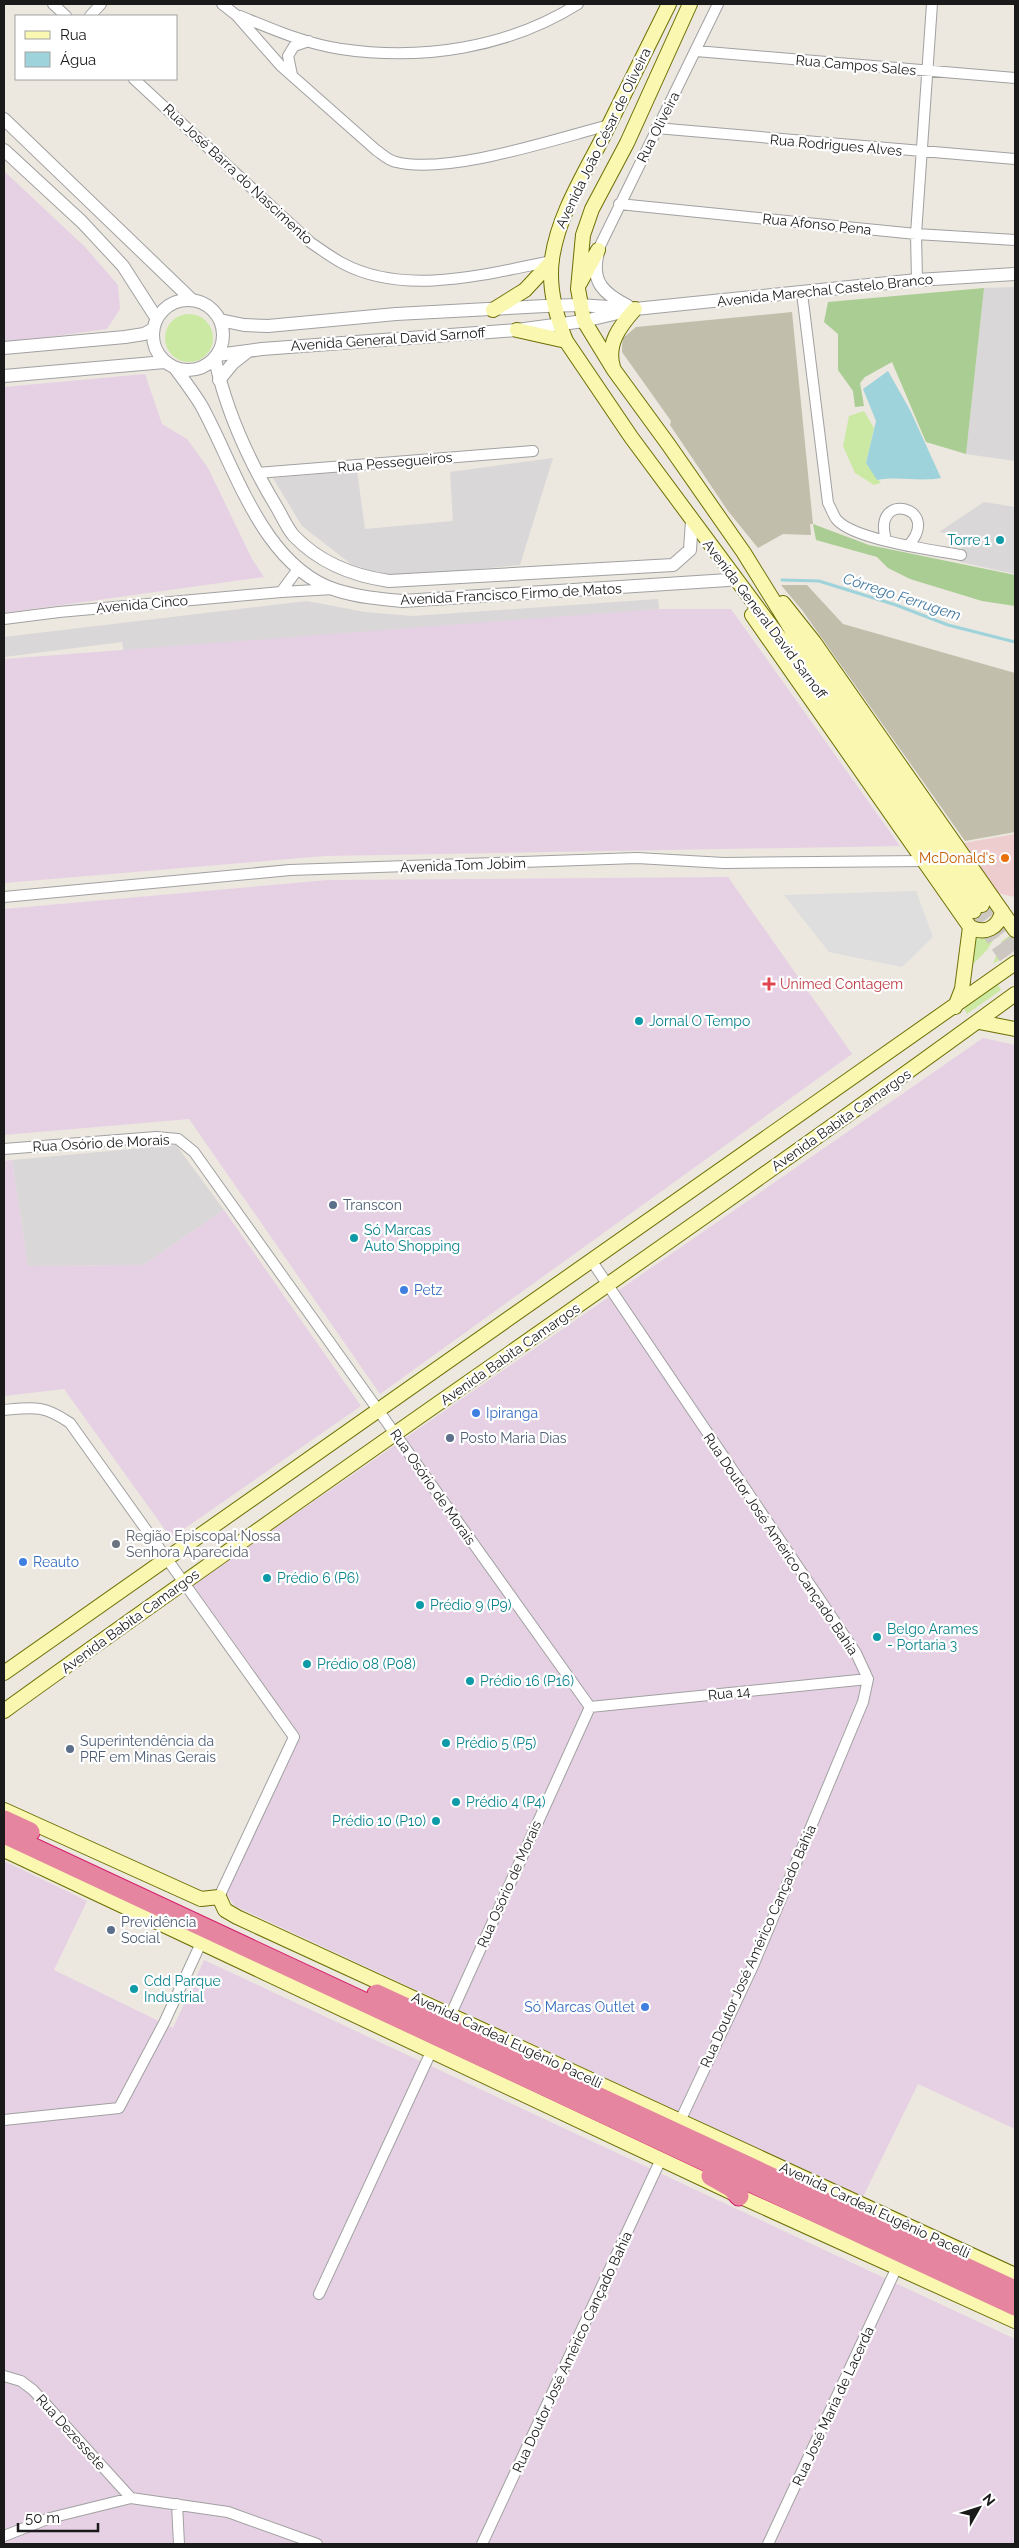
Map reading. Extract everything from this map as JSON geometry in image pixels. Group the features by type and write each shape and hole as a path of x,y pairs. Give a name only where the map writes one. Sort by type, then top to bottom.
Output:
{"highway":[{"name":"Avenida Cardeal Eugênio Pacelli","path":"4,1820 734,2160 828,2211 1015,2306"},
{"name":"Avenida Cardeal Eugênio Pacelli","path":"4,1834 629,2126 1015,2290"},
{"path":"680,2121 734,2160"},
{"path":"629,2126 638,2135 732,2188 739,2196"}],"main road":[{"name":"Avenida João César de Oliveira","path":"555,306 552,261 556,236 668,4"},
{"name":"Avenida João César de Oliveira","path":"579,304 578,286 582,242 592,208 627,144 690,4"},
{"path":"578,286 598,250"},
{"path":"493,310 526,290 552,261"},
{"name":"Avenida General David Sarnoff","path":"555,306 559,324 566,341 692,521 978,908 804,650 744,553 614,370 584,320 579,304"},
{"path":"614,370 611,350 614,339 635,309"},
{"path":"517,330 566,341"},
{"path":"710,545 714,558 728,580 970,926 975,930 988,930 1008,911"},
{"path":"744,553 814,642 1008,911 1015,930"},
{"path":"955,1006 962,989 970,926"},
{"name":"Avenida Babita Camargos","path":"4,1674 1015,964"},
{"name":"Avenida Babita Camargos","path":"4,1711 979,1022 1015,994"},
{"path":"979,1022 1015,1029"},
{"path":"4,1810 201,1899 219,1897"},
{"path":"4,1850 739,2196 1015,2321"},
{"name":"Avenida Cardeal Eugênio Pacelli","path":"219,1897 225,1910 237,1916 1015,2275"}],"street":[{"path":"53,4 65,15"},
{"path":"91,15 101,4"},
{"path":"222,4 236,15 293,76 376,150 393,162 417,166 492,155 609,125"},
{"path":"236,15 286,34 340,49 418,53 473,46 550,21 578,4"},
{"name":"Rua Oliveira","path":"598,250 718,4"},
{"path":"916,280 916,234 932,4"},
{"path":"293,76 288,64 288,56 294,46 310,41"},
{"name":"Rua Campos Sales","path":"696,51 1015,78"},
{"name":"Rua José Barra do Nascimento","path":"135,80 310,242 342,264 369,274 402,281 463,276 552,261"},
{"path":"4,119 192,300"},
{"name":"Rua Rodrigues Alves","path":"656,128 921,153 1015,159"},
{"path":"4,150 82,222 123,266 155,324 153,341 157,352 170,365"},
{"name":"Rua Afonso Pena","path":"620,204 916,234 1015,240"},
{"path":"598,250 596,270 602,288 608,296 635,309"},
{"name":"Avenida Marechal Castelo Branco","path":"584,320 635,309 916,280 1015,274"},
{"path":"802,293 828,503 838,521 857,532 908,546 961,555"},
{"path":"4,348 144,334 155,324 166,308 180,301 192,300 203,303 213,310 220,320 223,338 216,357 200,368 192,370 170,365 4,376"},
{"name":"Avenida Marechal Castelo Branco","path":"579,304 635,309"},
{"name":"Avenida General David Sarnoff","path":"220,320 244,325 268,326 396,314 579,304"},
{"name":"Avenida General David Sarnoff","path":"216,357 248,350 517,330 584,320"},
{"path":"219,380 232,363 248,350"},
{"name":"Avenida Francisco Firmo de Matos","path":"216,357 219,380 257,474 293,535 311,550 342,569 365,578 389,582 673,565 690,550 692,521"},
{"name":"Avenida Francisco Firmo de Matos","path":"170,365 201,405 253,512 266,532 298,569 334,589 365,597 403,601 728,580"},
{"name":"Rua Pessegueiros","path":"257,474 533,451"},
{"path":"886,540 882,527 886,516 895,509 907,509 915,514 918,524 918,534 908,546"},
{"path":"281,592 298,569"},
{"name":"Avenida Cinco","path":"4,619 59,612 334,589"},
{"name":"Avenida Tom Jobim","path":"4,897 290,870 637,858 724,863 924,861"},
{"name":"Rua Osório de Morais","path":"4,1149 156,1137 178,1139 194,1152 590,1707 451,2014"},
{"name":"Rua Doutor José Américo Cançado Bahia","path":"591,1260 856,1653 868,1679 863,1702 753,1966 680,2121"},
{"path":"4,1410 36,1406 53,1411 70,1423 294,1736 219,1897"},
{"name":"Rua 14","path":"590,1707 868,1679"},
{"path":"4,2120 119,2108 164,2023 201,1943"},
{"path":"319,2294 432,2052"},
{"name":"Rua Doutor José Américo Cançado Bahia","path":"482,2544 661,2159"},
{"name":"Rua José Maria de Lacerda","path":"768,2544 897,2267"},
{"name":"Rua Dezessete","path":"4,2376 21,2381 33,2390 131,2498"},
{"path":"4,2536 50,2518 131,2498 228,2512 317,2544"},
{"path":"177,2504 179,2544"}],"shaded area":[{"path":"4,171 85,247 118,285 120,309 107,329 4,343"},
{"path":"1015,287 1015,461 966,454 984,288"},
{"path":"792,312 813,524 810,524 811,535 783,534 758,548 728,511 670,425 671,421 622,352 623,338 636,327"},
{"path":"145,374 162,424 187,439 208,468 252,559 264,577 4,613 4,387"},
{"path":"553,458 520,565 391,577 351,564 302,526 273,478 357,471 365,529 453,521 450,472"},
{"path":"984,502 1015,507 1015,574 960,562 964,536 939,532"},
{"path":"781,585 807,585 843,624 1015,673 1015,832 965,841 802,610"},
{"path":"658,599 659,609 125,659 122,642 4,657 4,637 307,601 365,612 413,616"},
{"path":"659,609 731,609 900,846 325,856 4,883 4,659"},
{"path":"1015,834 1015,897 997,893 964,843"},
{"path":"728,877 852,1054 380,1394 189,1119 4,1135 4,909 328,880"},
{"path":"916,891 933,937 902,967 829,952 784,895"},
{"path":"983,1038 1015,1045 1015,2129 918,2084 863,2197 235,1906 226,1894 300,1736 193,1585"},
{"path":"176,1145 224,1210 143,1265 28,1266 12,1160"},
{"path":"12,1160 28,1266 143,1265 224,1210 361,1406 171,1538 64,1389 4,1396 4,1161"},
{"path":"4,1861 87,1901 54,1970 173,2028 204,1960 1015,2339 1015,2544 4,2544"}],"green space":[{"path":"984,288 966,454 926,442 892,362 865,377 860,383 864,406 855,407 853,391 838,370 838,334 824,322 828,302"},
{"path":"189,314 198,316 206,321 211,329 213,338 211,347 206,355 198,360 189,362 180,360 172,355 167,347 165,338 167,329 172,321 180,316"},
{"path":"864,411 874,428 866,463 881,483 874,485 855,473 843,446 849,416"},
{"path":"813,524 869,545 1015,575 1015,606 982,601 910,579 888,568 877,557 816,540"},
{"path":"1005,922 987,950 973,964 976,933"},
{"path":"1012,934 1015,946 1012,952 993,964 1002,941"},
{"path":"997,983 1001,990 967,1014 963,1007"}],"water":[{"path":"888,371 910,410 941,478 877,480 866,463 876,421 863,389"}],"waterway":[{"name":"Córrego Ferrugem","path":"782,580 819,581 896,605 948,625 1015,642"}],"tunnel":[{"path":"982,905 1015,952"},
{"path":"974,911 1015,971"}],"place":[{"name":"Torre 1","path":"1000,540"},
{"name":"McDonald's","path":"1005,858"},
{"name":"Unimed Contagem","path":"769,984"},
{"name":"Jornal O Tempo","path":"639,1021"},
{"name":"Transcon","path":"333,1205"},
{"name":"Só Marcas Auto Shopping","path":"354,1238"},
{"name":"Petz","path":"404,1290"},
{"name":"Ipiranga","path":"476,1413"},
{"name":"Posto Maria Dias","path":"450,1438"},
{"name":"Região Episcopal Nossa Senhora Aparecida","path":"116,1544"},
{"name":"Reauto","path":"23,1562"},
{"name":"Prédio 6 (P6)","path":"267,1578"},
{"name":"Prédio 9 (P9)","path":"420,1605"},
{"name":"Belgo Arames - Portaria 3","path":"877,1637"},
{"name":"Prédio 08 (P08)","path":"307,1664"},
{"name":"Prédio 16 (P16)","path":"470,1681"},
{"name":"Prédio 5 (P5)","path":"446,1743"},
{"name":"Superintendência da PRF em Minas Gerais","path":"70,1749"},
{"name":"Prédio 4 (P4)","path":"456,1802"},
{"name":"Prédio 10 (P10)","path":"436,1821"},
{"name":"Previdência Social","path":"111,1930"},
{"name":"Cdd Parque Industrial","path":"134,1989"},
{"name":"Só Marcas Outlet","path":"645,2007"}]}
